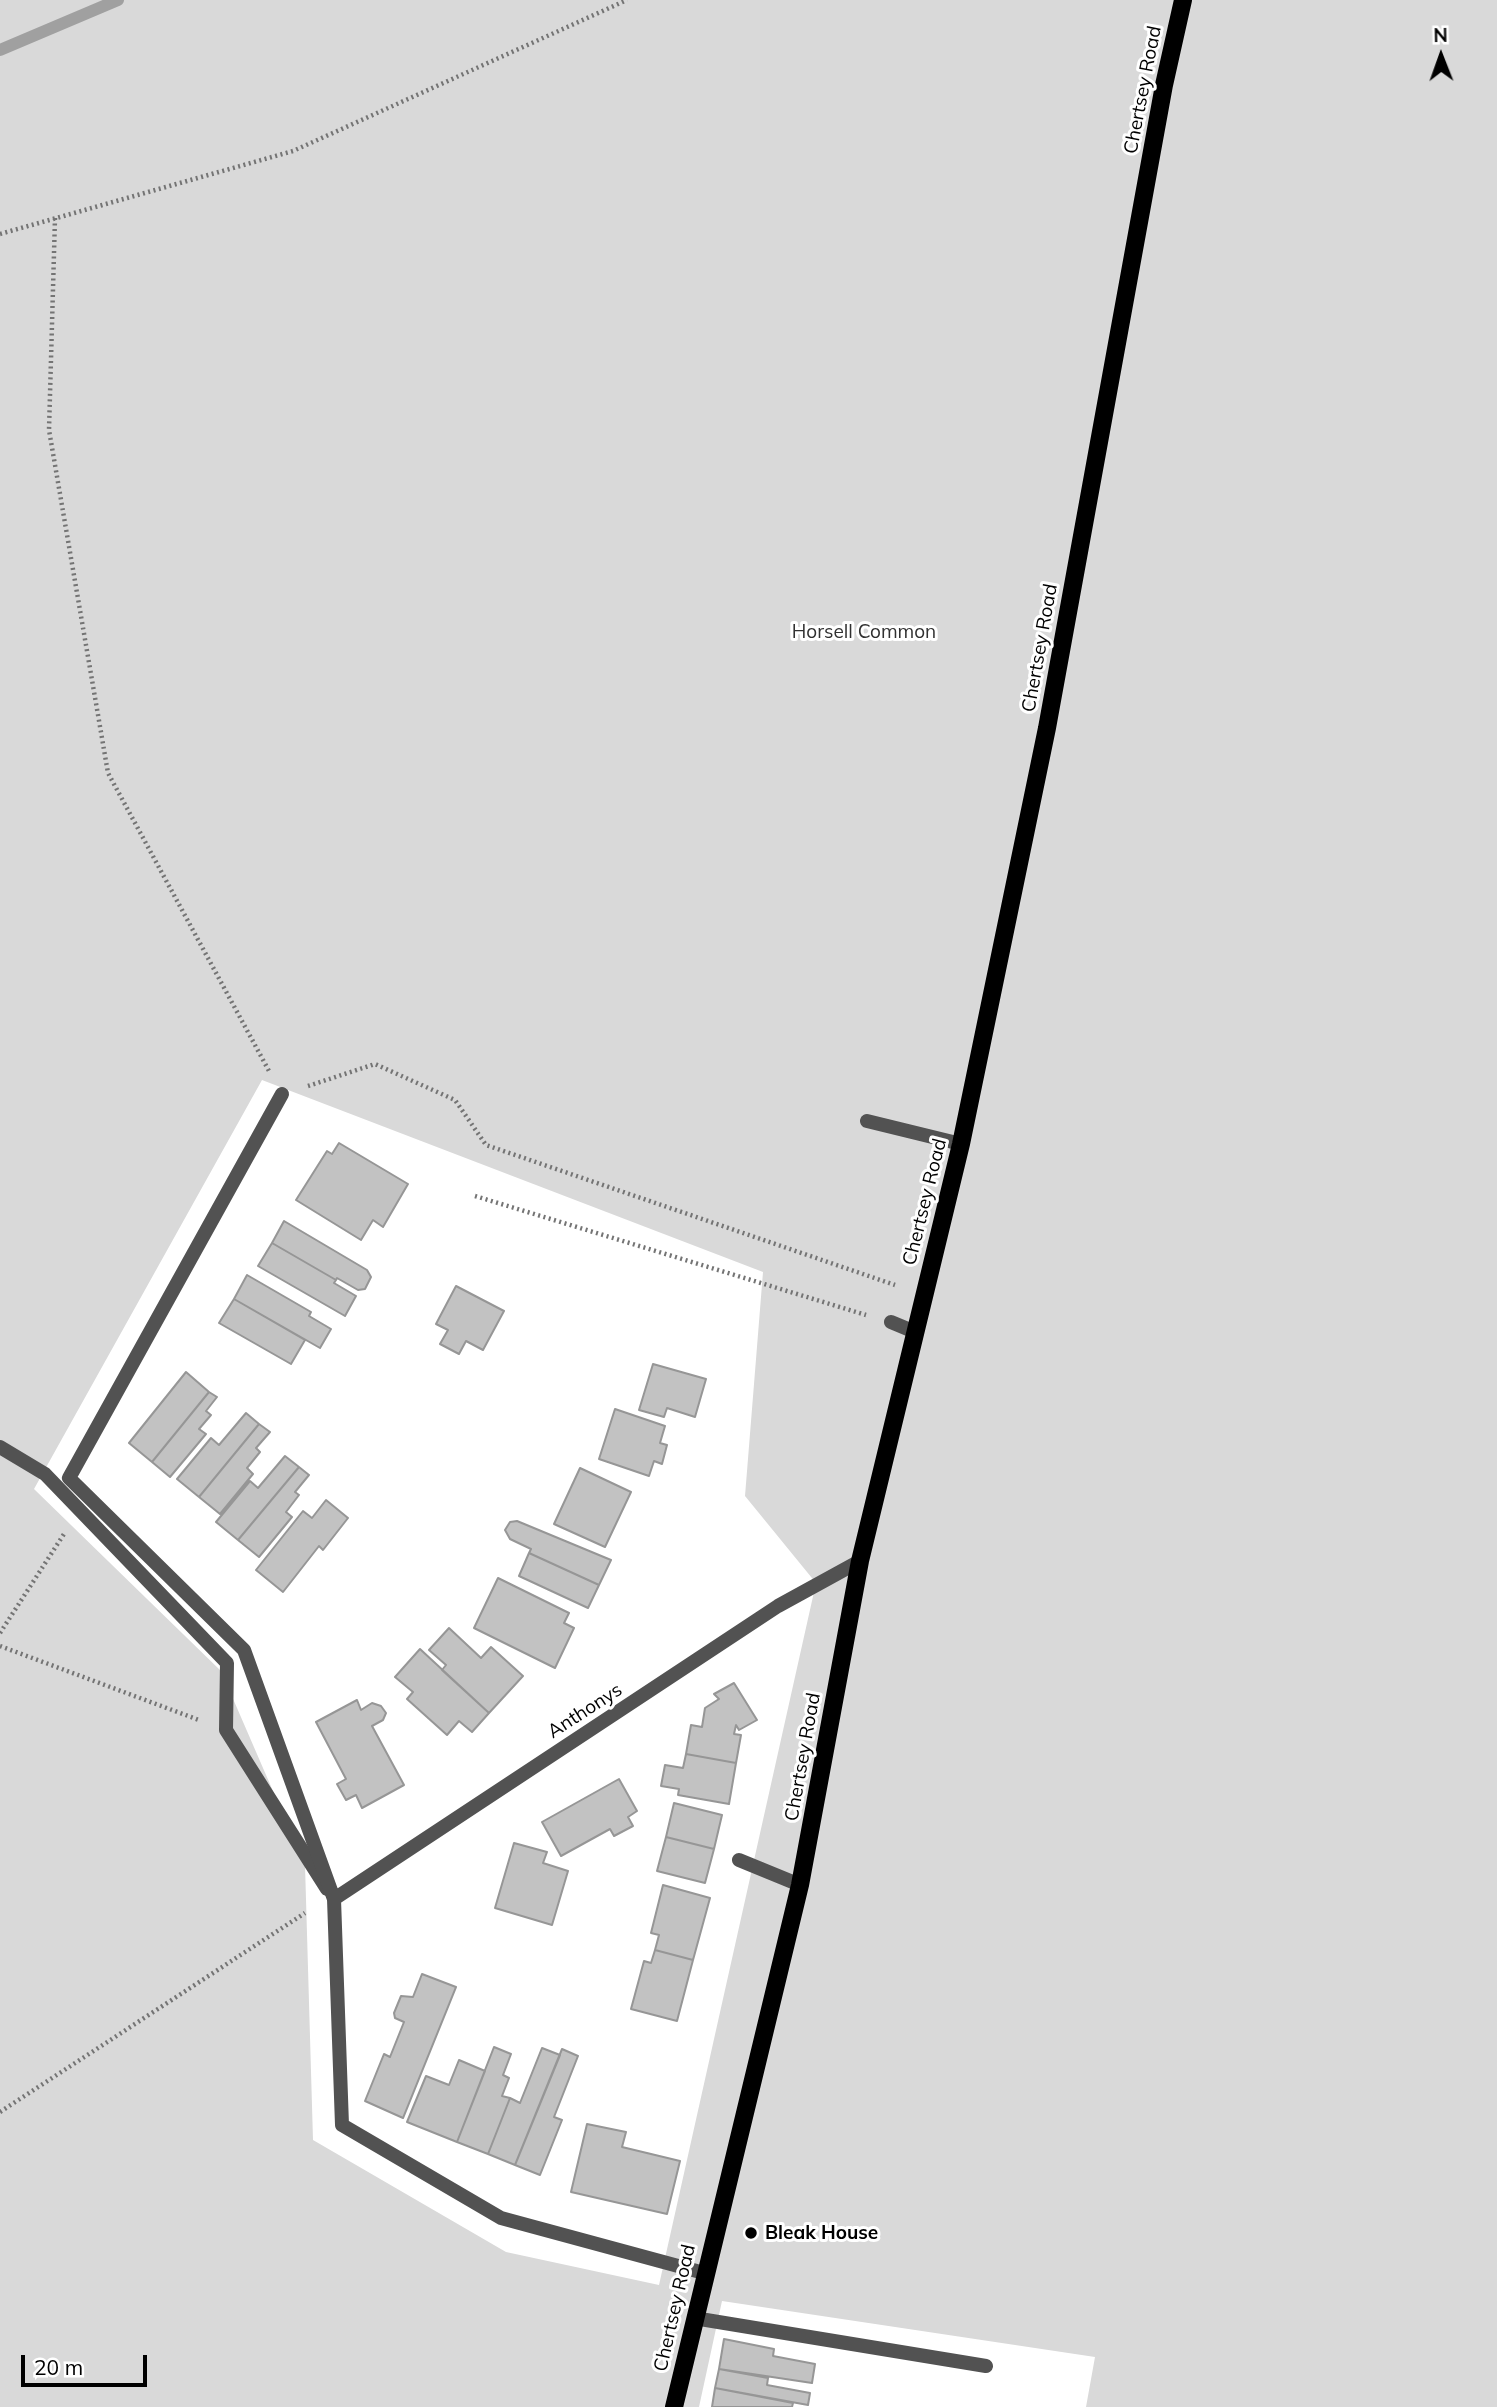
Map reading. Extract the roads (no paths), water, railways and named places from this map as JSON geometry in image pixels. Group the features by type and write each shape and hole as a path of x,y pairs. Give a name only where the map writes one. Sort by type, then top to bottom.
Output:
{"main road":[{"name":"Chertsey Road","path":"674,2407 704,2273 800,1885 860,1561 961,1144 1047,728 1162,98 1183,0"}],"street":[{"path":"282,1094 69,1478 244,1650 334,1899 342,2125 501,2218 704,2273"},
{"path":"867,1121 961,1144"},
{"path":"891,1322 915,1332"},
{"path":"0,1447 45,1474 227,1663 226,1730 334,1899"},
{"name":"Anthonys","path":"334,1899 778,1606 860,1561"},
{"path":"739,1860 800,1885"},
{"path":"694,2318 986,2365"}],"waterway":[{"path":"0,50 118,0"}],"place":[{"name":"Bleak House","path":"751,2233"}],"park label":[{"name":"Horsell Common","path":"864,632"}]}
